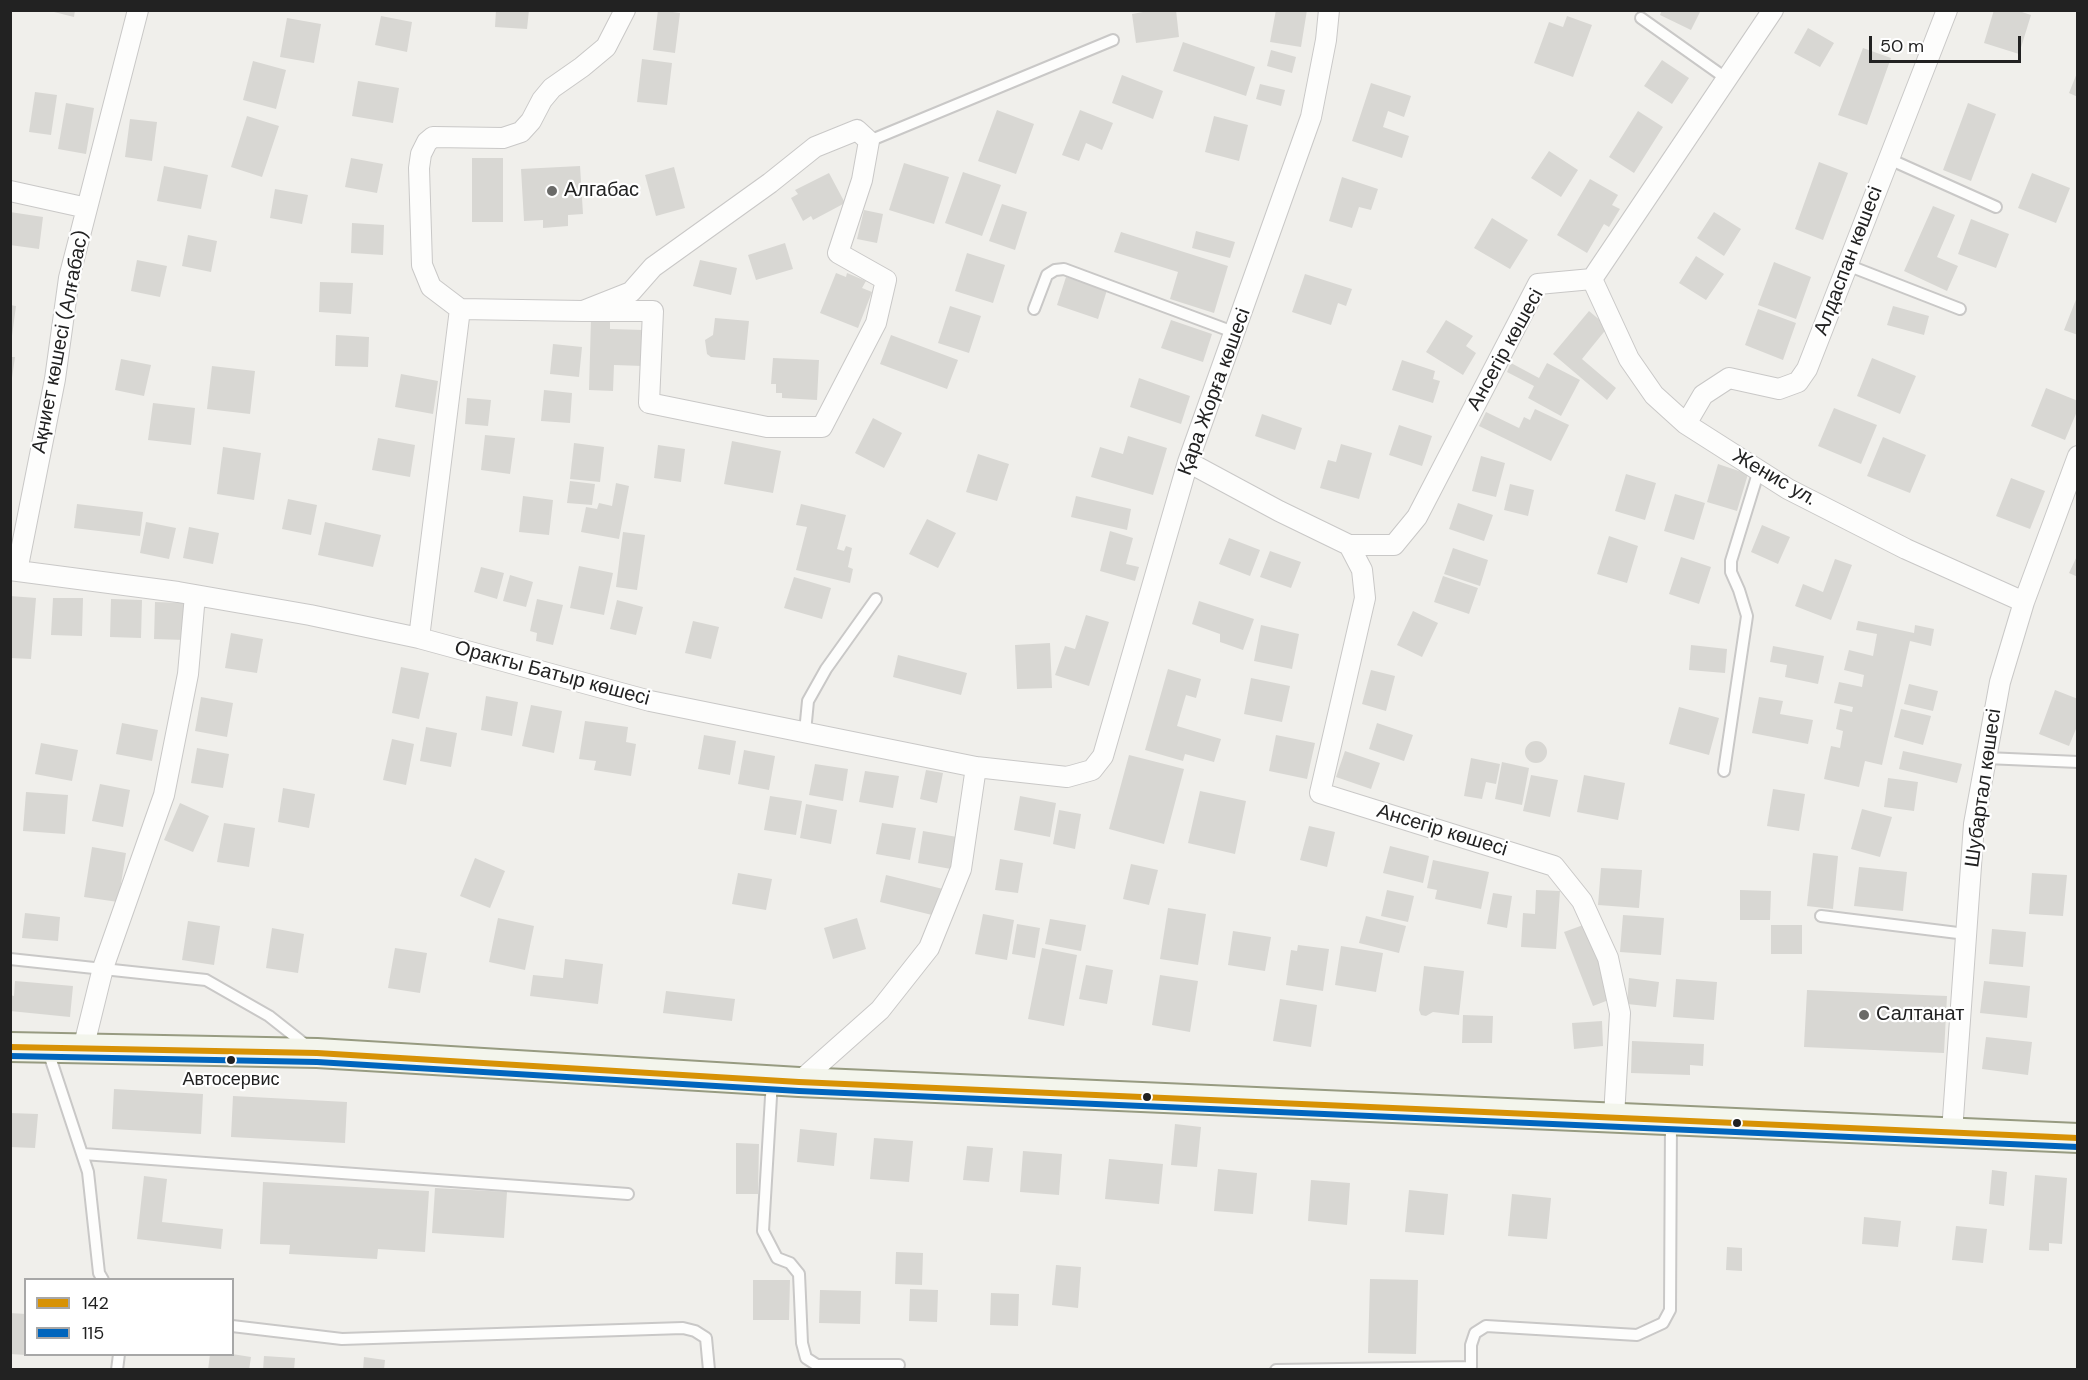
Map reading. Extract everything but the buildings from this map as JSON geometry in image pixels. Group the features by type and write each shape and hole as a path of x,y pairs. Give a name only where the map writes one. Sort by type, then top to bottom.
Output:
{"main road":[{"path":"10,1047 317,1053 786,1081 2078,1138"}],"street":[{"name":"Ақниет көшесі (Алғабас)","path":"14,570 55,380 69,278 138,10"},
{"path":"583,311 631,292 653,267 770,183 815,147 857,130 868,141 862,180 838,253 886,280 876,323 822,427 767,427 649,403 652,311 583,311 460,309 431,286 422,265 419,168 421,154 427,142 433,137 503,138 521,132 531,121 542,100 552,88 606,47 625,10"},
{"name":"Қара Жорға көшесі","path":"1092,770 1103,756 1188,462 1236,333 1311,117 1326,40 1329,10"},
{"path":"1592,279 1773,10"},
{"name":"Алдаспан көшесі","path":"1686,424 1703,395 1729,378 1779,389 1798,382 1807,369 1947,10"},
{"path":"10,191 87,208"},
{"name":"Женис ул.","path":"1592,279 1629,359 1654,395 1686,424 1788,489 1906,549 2024,602"},
{"name":"Ансегір көшесі","path":"1188,462 1279,511 1349,545 1394,545 1417,518 1538,284 1592,279"},
{"path":"419,638 460,309"},
{"name":"Шубартал көшесі","path":"1952,1132 1974,824 2000,682 2024,602 2078,456"},
{"name":"Ансегір көшесі","path":"1349,545 1362,570 1365,598 1320,794 1554,866 1582,901 1608,958 1620,1013 1614,1117"},
{"name":"Оракты Батыр көшесі","path":"14,570 195,595 310,615 419,638 650,701 976,766 1067,777 1092,770"},
{"path":"83,1049 103,968 164,795 188,674 195,595"},
{"path":"786,1081 880,1010 929,948 960,869 976,766"}],"lane":[{"path":"1641,18 1727,79"},
{"path":"868,141 1113,40"},
{"path":"1889,159 1996,207"},
{"path":"1847,266 1960,309"},
{"path":"1034,309 1047,275 1055,270 1064,269 1236,333"},
{"path":"1724,771 1747,616 1731,572 1731,561 1759,470"},
{"path":"805,732 808,701 826,669 876,599"},
{"path":"1986,758 2078,762"},
{"path":"1821,916 1966,934"},
{"path":"10,959 206,980 269,1016 317,1053"},
{"path":"47,1048 88,1172 99,1273 102,1278"},
{"path":"786,1081 763,1231 777,1258 790,1263 799,1274 802,1343 806,1358 817,1365 899,1365"},
{"path":"1276,1370 1470,1367 1470,1345 1475,1333 1486,1326 1637,1335 1663,1323 1670,1310 1671,1120"},
{"path":"82,1154 628,1194"},
{"path":"234,1326 342,1339 683,1328 695,1331 706,1338 709,1370"}],"transit line":[{"name":"142","path":"10,1047 317,1053 799,1082 2078,1138"},
{"name":"115","path":"10,1056 317,1062 799,1091 2078,1147"}],"place":[{"name":"Алгабас","path":"552,191"},
{"name":"Салтанат","path":"1864,1015"},
{"name":"Автосервис","path":"231,1060"}]}
